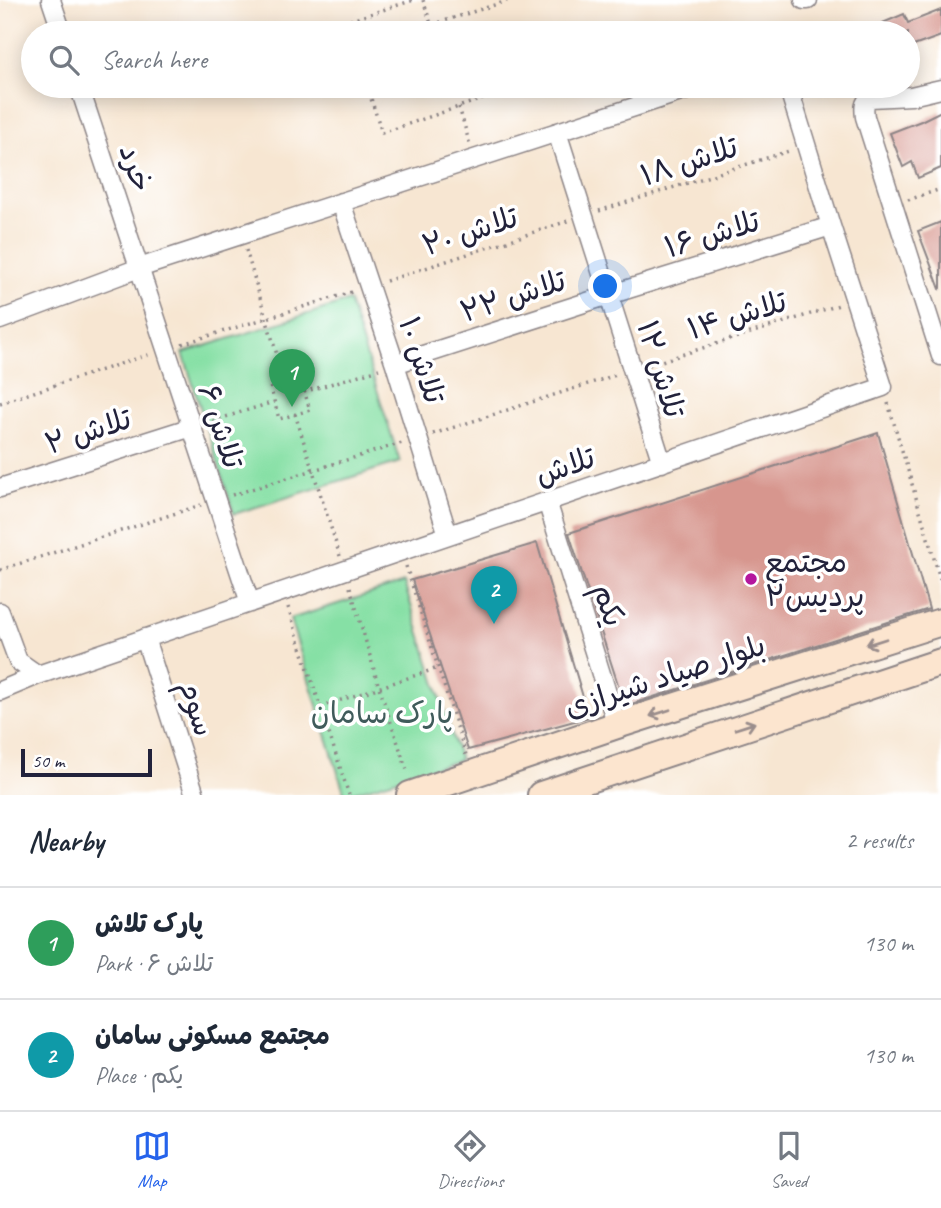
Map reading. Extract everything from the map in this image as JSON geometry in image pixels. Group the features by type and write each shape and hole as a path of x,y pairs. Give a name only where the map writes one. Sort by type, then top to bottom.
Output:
{"main road":[{"name":"بلوار صیاد شیرازی","path":"413,794 617,725 941,622"},
{"path":"541,795 940,666"}],"street":[{"path":"51,0 58,21"},
{"path":"920,94 941,89"},
{"name":"خرد","path":"83,98 139,268"},
{"path":"0,320 139,268 662,98"},
{"path":"792,98 883,387"},
{"path":"869,98 864,104 865,117 941,356"},
{"name":"تلاش ۱۲","path":"557,132 662,463"},
{"name":"تلاش ۱۰","path":"341,202 448,535"},
{"name":"تلاش ۱۶","path":"609,295 831,226"},
{"name":"تلاش ۶","path":"139,268 250,603"},
{"name":"تلاش ۲۲","path":"395,364 609,295"},
{"path":"923,301 941,296"},
{"name":"تلاش","path":"0,691 145,638 883,387"},
{"name":"تلاش ۲","path":"0,488 192,427"},
{"name":"یکم","path":"547,501 617,725"},
{"path":"0,612 18,661 38,675"},
{"name":"سوم","path":"145,638 195,795"}],"path":[{"path":"348,21 414,0"},
{"path":"423,0 430,21"},
{"path":"444,21 507,1"},
{"path":"371,98 382,133 485,98"},
{"path":"459,107 474,159"},
{"name":"تلاش ۱۸","path":"584,216 806,145"},
{"path":"893,206 941,189"},
{"name":"تلاش ۲۰","path":"369,286 584,216"},
{"path":"241,234 285,382"},
{"name":"تلاش ۱۴","path":"0,570 855,300"},
{"path":"304,392 395,364"},
{"path":"300,377 310,410 279,419 270,386 285,382 300,377"},
{"path":"883,387 941,582"},
{"path":"192,427 274,402"},
{"path":"295,414 413,794"},
{"path":"402,551 472,774"},
{"path":"283,591 349,795"},
{"path":"320,706 439,668"}],"green space":[{"path":"349,301 400,462 234,514 183,353"},
{"name":"پارک سامان","path":"404,583 460,760 345,795 290,619"}],"building":[{"path":"941,10 941,36 920,44 920,21 913,21"},
{"path":"904,14 907,21 887,21"},
{"path":"941,111 941,168 918,178 912,162 903,167 890,133"},
{"path":"941,222 941,288 940,289 918,231"},
{"name":"مجتمع پردیس۲","path":"878,433 929,609 625,706 569,533"},
{"path":"537,543 589,717 468,750 412,580"}],"place":[{"name":"پارک تلاش","path":"292,407"},
{"name":"مجتمع پردیس۲","path":"751,579"},
{"name":"مجتمع مسکونی سامان","path":"494,624"}]}
